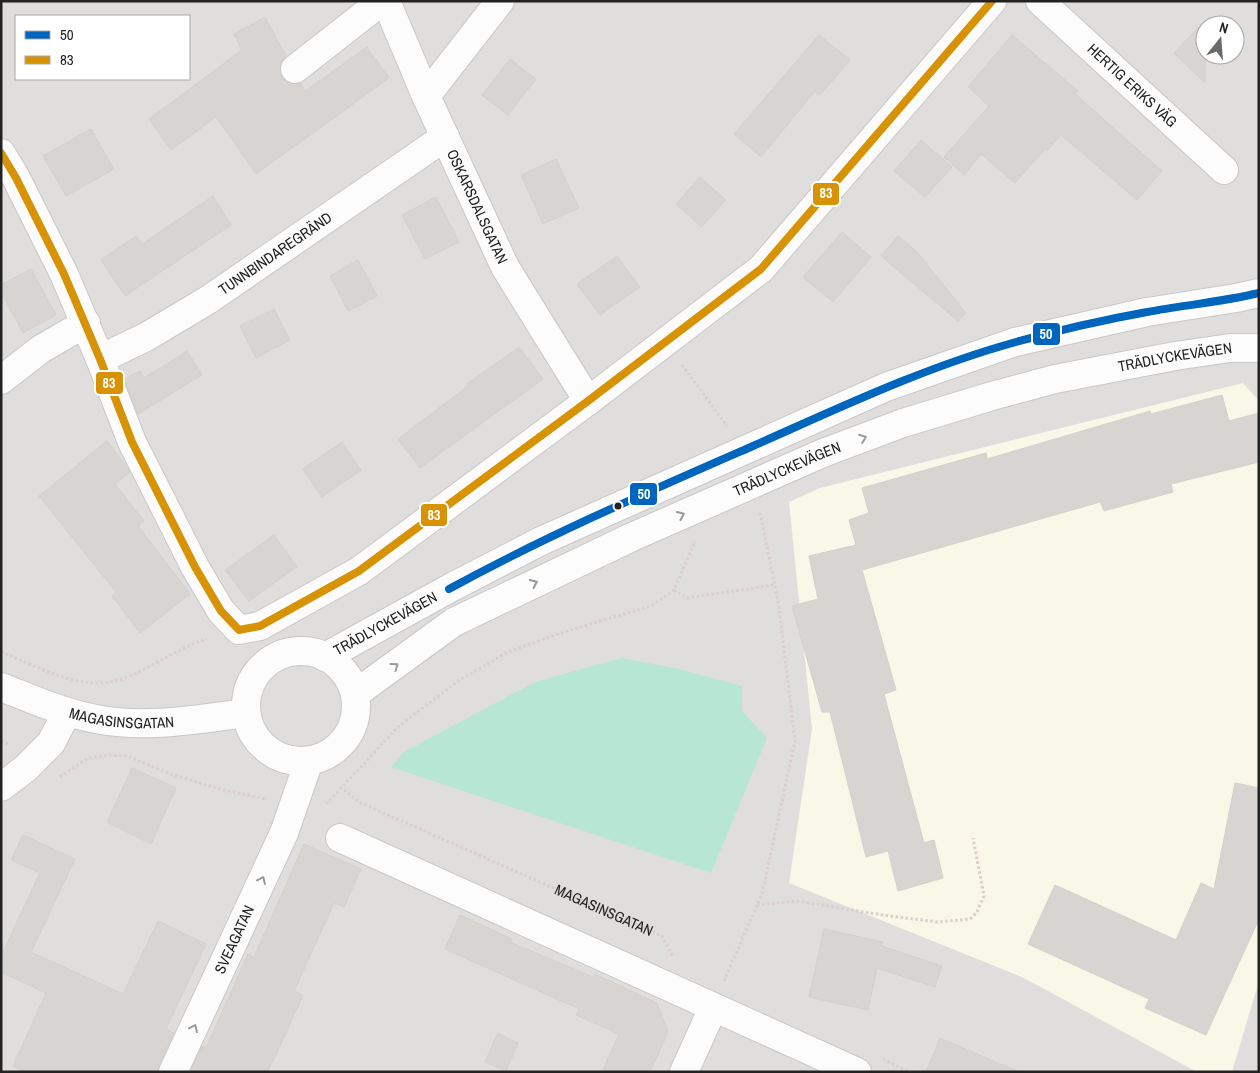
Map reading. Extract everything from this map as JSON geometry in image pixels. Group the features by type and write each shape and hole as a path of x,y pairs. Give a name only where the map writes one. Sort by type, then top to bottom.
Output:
{"street":[{"path":"295,69 382,1"},
{"name":"OSKARSDALSGATAN","path":"386,1 426,96 505,267 588,402"},
{"path":"426,96 500,1"},
{"path":"1,153 16,178 64,274 86,323 132,442 195,567 220,611 239,630 260,626 359,572 588,402 761,270 992,1"},
{"name":"HERTIG ERIKS VÄG","path":"1040,1 1224,170"},
{"name":"TUNNBINDAREGRÄND","path":"100,359 146,337 208,300 445,137"},
{"name":"TRÄDLYCKEVÄGEN","path":"325,657 452,587 541,541 886,388 982,352 1015,342 1147,312 1259,293"},
{"path":"1,380 41,349 86,323"},
{"name":"TRÄDLYCKEVÄGEN","path":"355,694 454,622 623,541 823,453 903,423 1055,379 1175,356 1230,348 1259,348"},
{"name":"TRÄDLYCKEVÄGEN","path":"313,652 336,663 345,672 355,694 357,709 354,724 347,738 337,749 324,757 309,761 280,758 268,750 254,734 246,713 249,687 255,675 275,658 287,653 313,652"},
{"name":"MAGASINSGATAN","path":"1,687 67,712 96,720 129,722 182,720 246,713"},
{"path":"1,787 34,760 51,743 67,712"},
{"path":"293,805 309,761"},
{"name":"SVEAGATAN","path":"173,1072 284,833 293,805"},
{"path":"340,838 713,1008 867,1064"},
{"path":"684,1072 713,1008"}],"path":[{"path":"666,342 731,431"},
{"path":"713,1008 762,894 795,741 779,607 759,506"},
{"path":"1,741 34,760 59,778 88,758 110,755 127,756 170,774 219,789 293,805 319,813 340,787 399,726 461,679 508,652 589,624 652,606 674,590 698,537"},
{"path":"674,590 687,598 774,585"},
{"path":"1,652 65,678 85,683 103,684 124,678 203,640 239,630"},
{"name":"MAGASINSGATAN","path":"340,787 361,803 662,936 674,959"},
{"path":"757,904 797,901 938,922 970,919 977,912 984,896 973,838"},
{"path":"867,1064 909,1072"}],"shaded area":[{"path":"1,1 1259,1 1259,1072 1,1072"},
{"path":"1243,383 1259,401 1259,981 1232,1072 1197,1072 1024,978 789,883 812,729 789,502 820,488"}],"green space":[{"path":"622,658 679,669 742,686 742,711 767,738 711,873 391,767 404,752 535,682"}],"building":[{"path":"265,17 286,56 281,63 280,71 282,78 289,83 301,83 305,91 367,47 389,78 256,174 216,117 171,150 149,119 242,50 234,34"},
{"path":"1195,31 1195,65 1205,65 1205,83 1174,53"},
{"path":"819,35 850,60 820,95 815,91 761,157 734,134"},
{"path":"1012,35 1078,91 1075,94 1162,171 1137,200 1061,135 1048,150 1046,148 1015,183 981,154 964,175 944,157 989,106 968,87"},
{"path":"510,59 536,79 508,115 482,95"},
{"path":"91,129 114,169 66,196 43,156"},
{"path":"921,140 952,167 925,197 894,171"},
{"path":"556,159 579,208 543,224 521,175"},
{"path":"700,177 726,200 701,227 676,204"},
{"path":"213,196 231,225 125,296 101,260 136,236 142,244"},
{"path":"436,197 459,242 425,259 402,215"},
{"path":"842,232 871,257 833,302 803,277"},
{"path":"898,236 918,253 966,313 958,321 881,256"},
{"path":"617,256 640,287 600,315 577,284"},
{"path":"358,260 377,296 348,311 330,276"},
{"path":"31,269 56,315 23,333 1,292 1,285"},
{"path":"274,309 290,340 256,358 240,326"},
{"path":"519,347 543,379 420,468 398,439 468,386 467,384"},
{"path":"187,351 202,375 138,414 124,379 140,371 144,378"},
{"path":"1222,395 1229,421 1259,413 1259,462 1171,484 1173,492 1104,511 1100,502 862,570 896,690 884,694 924,843 934,840 943,878 898,891 888,851 866,857 830,712 822,712 792,606 818,599 809,556 856,545 849,520 869,513 862,488 986,453 987,459 1150,411 1151,414"},
{"path":"107,441 130,472 115,484 144,521 138,526 190,594 140,633 112,596 116,592 39,496"},
{"path":"342,442 361,470 322,497 303,469"},
{"path":"274,535 297,567 249,601 225,570"},
{"path":"132,768 176,788 151,844 107,822"},
{"path":"1235,783 1259,788 1259,919 1206,1035 1145,1008 1149,999 1028,944 1055,885 1176,940 1201,883 1214,889"},
{"path":"23,835 75,859 31,952 123,994 158,921 206,944 166,1029 174,1033 159,1065 158,1072 25,1072 13,1066 46,993 1,972 1,956 40,873 11,860"},
{"path":"304,844 361,869 344,907 334,903 294,991 303,995 275,1057 267,1072 190,1072 202,1046 206,1048 248,954 254,957"},
{"path":"460,915 512,939 510,942 593,977 595,974 657,1003 668,1032 650,1072 602,1072 619,1034 576,1015 579,1009 445,949"},
{"path":"824,929 883,942 882,946 942,966 935,987 877,968 868,1010 809,997"},
{"path":"498,1033 518,1043 506,1071 485,1062"},
{"path":"940,1038 1019,1072 926,1072"}],"transit line":[{"name":"83","path":"1,153 16,178 64,274 132,442 195,567 221,611 239,630 260,626 359,571 588,401 761,269 992,1"},
{"name":"50","path":"449,589 524,550 638,497 850,403 949,363 1048,333 1114,318 1259,293"}]}
